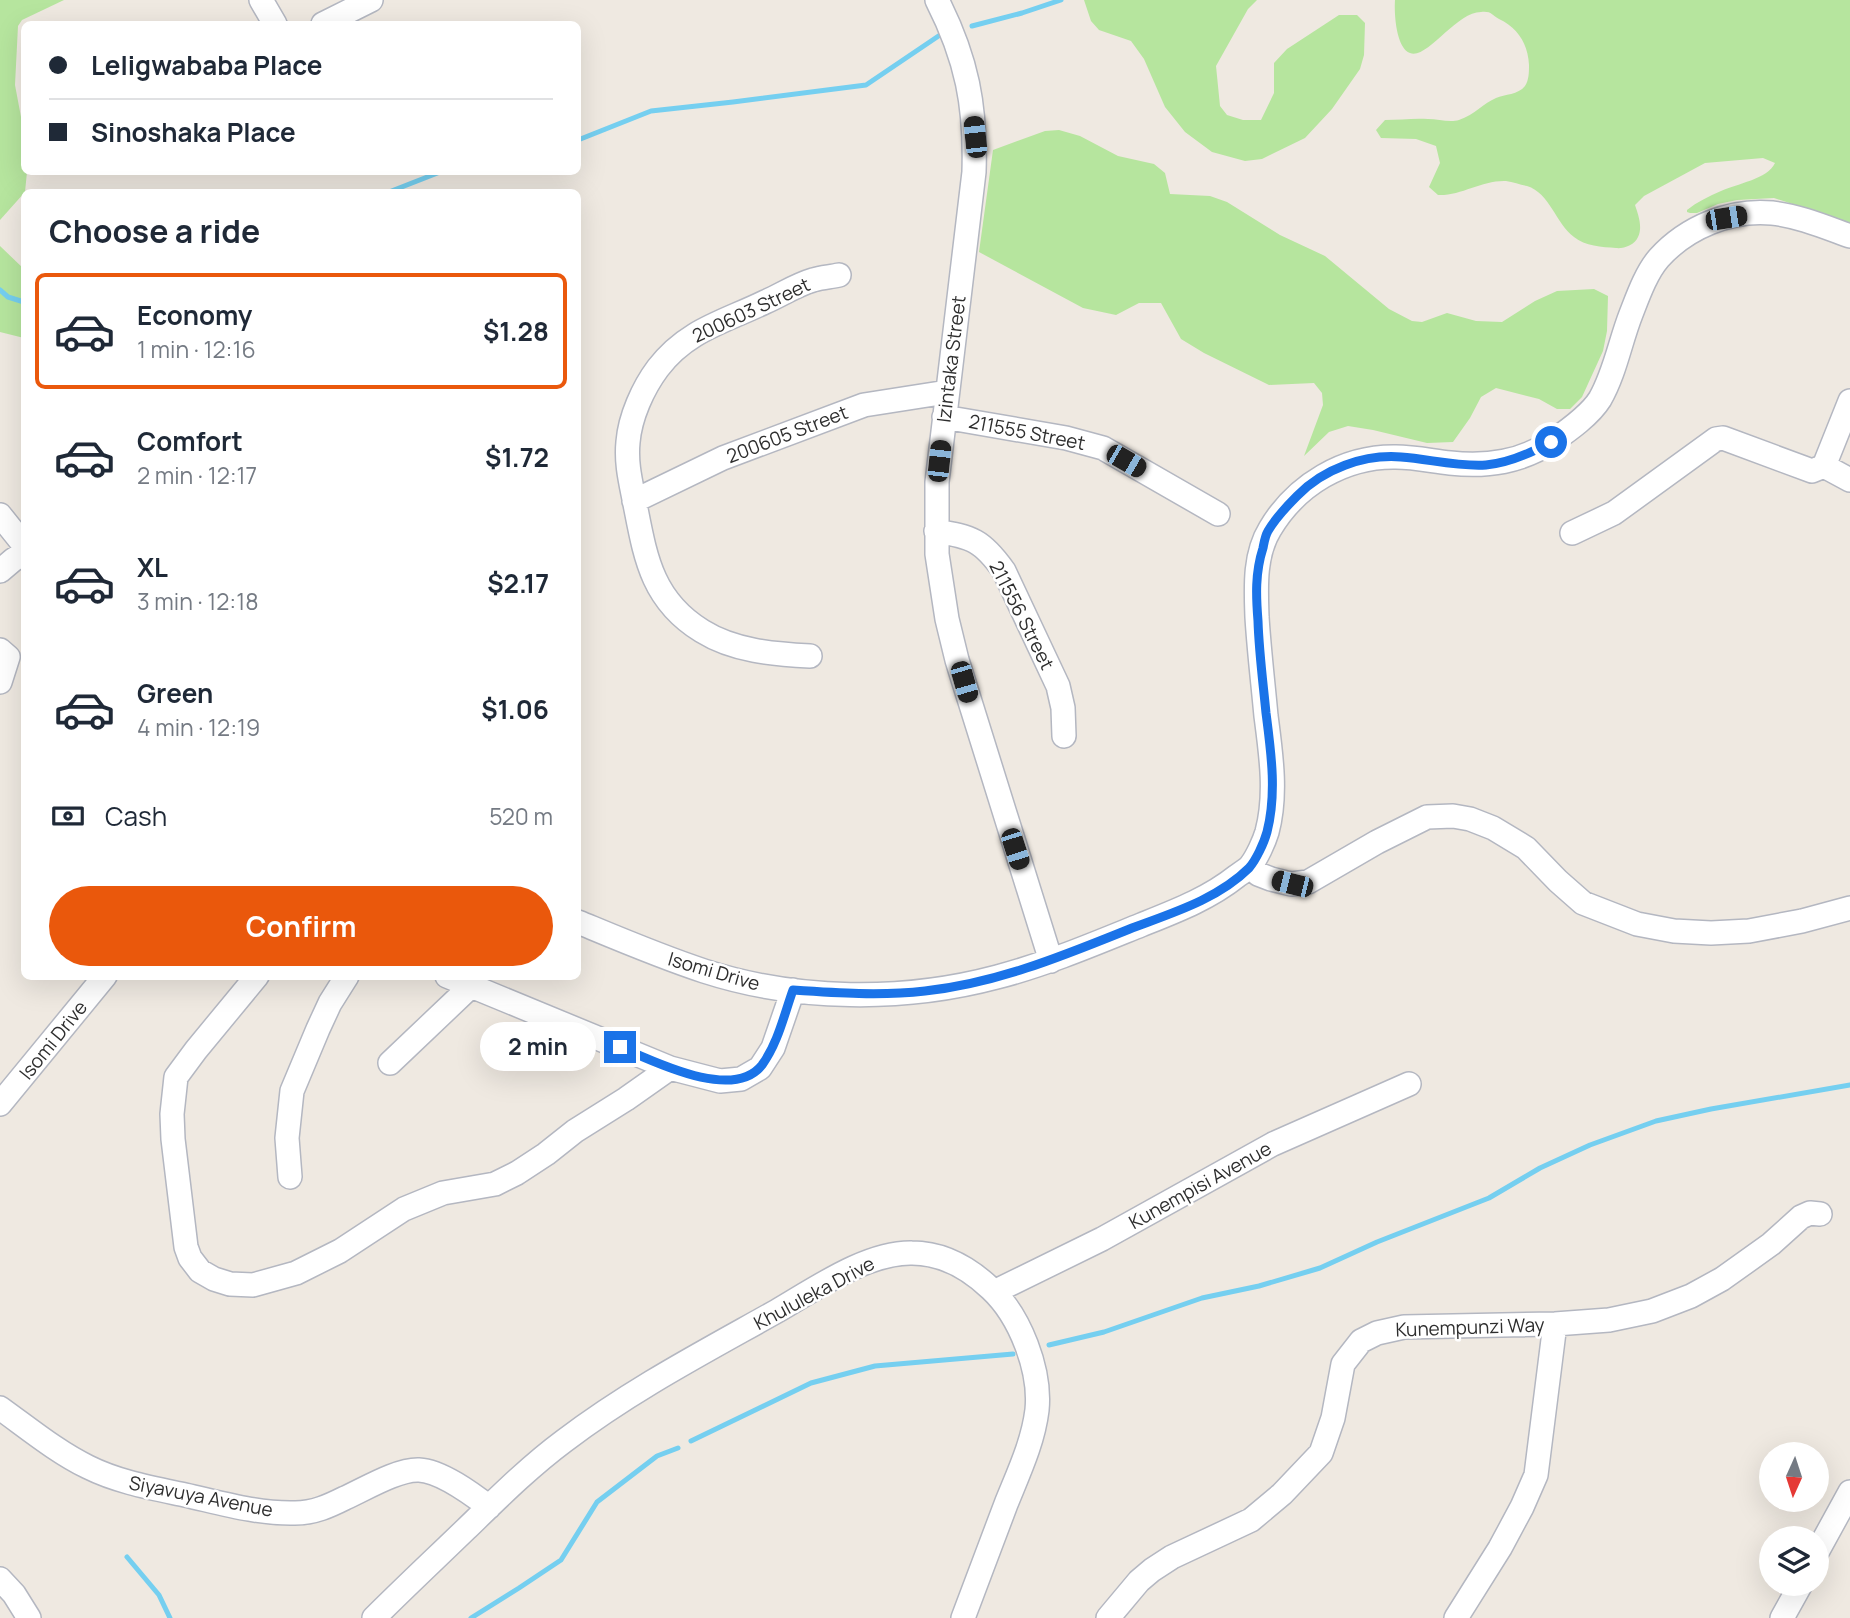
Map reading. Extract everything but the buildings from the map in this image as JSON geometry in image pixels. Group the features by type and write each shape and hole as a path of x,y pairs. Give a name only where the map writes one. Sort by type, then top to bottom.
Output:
{"street":[{"path":"261,0 273,21"},
{"path":"329,21 371,0"},
{"name":"Izintaka Street","path":"937,0 961,57 972,102 975,137 974,172 937,482 937,554 947,619 957,660 1051,961"},
{"path":"1850,236 1811,222 1768,212 1705,224 1682,238 1657,260 1629,318 1615,365 1598,402 1551,442 1513,459 1487,465 1399,457 1350,463 1320,477 1299,494 1268,531 1258,562 1255,585 1273,793 1266,834 1251,866 1258,874 1271,879 1292,884 1308,882 1427,817 1453,816 1493,828 1526,848 1583,903 1637,924 1674,931 1711,933 1802,921 1850,908"},
{"name":"200603 Street","path":"810,656 779,654 721,641 701,631 664,598 655,583 646,556 626,464 632,420 640,399 657,370 678,346 697,333 794,287 814,279 839,275"},
{"name":"200605 Street","path":"634,500 723,458 864,405 947,392"},
{"path":"1572,533 1615,513 1716,439 1723,438 1812,471 1824,466 1850,401"},
{"name":"211555 Street","path":"944,417 1066,438 1103,448 1218,514"},
{"path":"1824,466 1850,480"},
{"path":"0,515 21,541"},
{"name":"211556 Street","path":"936,531 973,539 993,555 1004,571 1058,686 1063,708 1064,736"},
{"path":"0,571 21,555"},
{"path":"0,650 8,657 0,682"},
{"name":"Isomi Drive","path":"581,923 659,956 750,983 793,990 849,994 923,991 999,977 1051,961 1187,907 1217,891 1251,866"},
{"name":"Isomi Drive","path":"0,1104 102,980"},
{"path":"254,980 176,1077 172,1114 183,1230 190,1258 200,1271 229,1284 253,1285 280,1279 324,1260 404,1209 443,1193 495,1184 546,1154 575,1131 670,1068"},
{"path":"290,1177 287,1138 292,1091 326,1012 344,980"},
{"path":"457,980 670,1068 720,1081 741,1079 760,1068 773,1048 793,990"},
{"path":"390,1063 471,986"},
{"name":"Kunempisi Avenue","path":"994,1292 1102,1239 1273,1144 1409,1084"},
{"name":"Kunempunzi Way","path":"1108,1618 1139,1581 1152,1570 1172,1557 1251,1520 1282,1494 1321,1453 1333,1418 1343,1364 1361,1341 1377,1333 1405,1326 1555,1324 1609,1320 1653,1311 1691,1296 1722,1279 1771,1244 1801,1217 1810,1213 1820,1214"},
{"name":"Khululeka Drive","path":"374,1618 543,1457 614,1405 841,1275 875,1259 913,1252 957,1264 977,1276 994,1292 1012,1315 1034,1371 1037,1408 1026,1455 963,1618"},
{"path":"1456,1618 1500,1548 1522,1507 1535,1475 1555,1324"},
{"name":"Siyavuya Avenue","path":"0,1408 89,1468 116,1479 227,1505 296,1513 322,1509 399,1474 418,1470 434,1473 489,1507"},
{"path":"1829,1530 1850,1492"},
{"path":"0,1578 29,1618"},
{"path":"1782,1618 1794,1596"}],"green space":[{"path":"0,0 64,0 22,20 18,26 15,85 21,117 21,175 27,175 25,189 21,189 21,196 0,220"},
{"path":"1084,0 1257,0 1248,9 1216,66 1220,106 1227,115 1243,120 1261,120 1274,93 1274,63 1287,49 1339,15 1357,15 1365,23 1364,55 1360,69 1332,109 1305,138 1262,159 1245,161 1212,152 1185,132 1165,107 1144,59 1131,41 1099,30 1091,21"},
{"path":"1395,0 1850,0 1850,223 1774,198 1737,200 1697,213 1687,212 1708,197 1766,173 1775,163 1763,158 1705,163 1644,196 1635,205 1640,225 1638,237 1632,244 1622,248 1594,246 1578,240 1562,225 1542,195 1527,186 1497,181 1438,195 1429,187 1440,163 1436,146 1416,139 1381,138 1376,130 1385,120 1452,121 1464,118 1492,100 1522,89 1528,79 1528,57 1517,32 1485,12 1471,14 1425,50 1410,53 1405,50 1399,37"},
{"path":"1059,130 1080,136 1118,156 1154,164 1165,173 1170,194 1210,196 1227,202 1280,235 1325,256 1389,309 1412,321 1422,322 1447,313 1476,321 1502,322 1557,291 1594,289 1608,296 1607,331 1603,351 1582,397 1570,409 1557,409 1539,399 1496,388 1481,397 1453,442 1427,443 1348,426 1329,432 1304,456 1323,405 1322,393 1314,383 1269,385 1204,353 1181,339 1161,303 1139,303 1116,315 1083,308 979,252 993,150 1045,131"},
{"path":"0,246 21,266 21,337 0,332"}],"waterway":[{"path":"972,26 1061,0"},
{"path":"581,139 651,111 866,85 940,35"},
{"path":"397,189 432,175"},
{"path":"0,290 8,297 21,301"},
{"path":"1049,1345 1104,1332 1202,1298 1259,1286 1320,1268 1377,1242 1489,1198 1540,1168 1590,1145 1656,1121 1850,1085"},
{"path":"691,1441 811,1383 875,1366 1013,1354"},
{"path":"471,1618 561,1560 597,1502 657,1456 678,1448"},
{"path":"127,1557 159,1595 170,1618"}],"route":[{"path":"620,1047 696,1076 720,1081 741,1079 760,1068 773,1048 793,990 882,994 923,991 999,977 1051,961 1187,907 1217,891 1251,866 1266,834 1273,793 1255,585 1258,562 1268,531 1299,494 1320,477 1350,463 1399,457 1487,465 1513,459 1551,442"}]}
